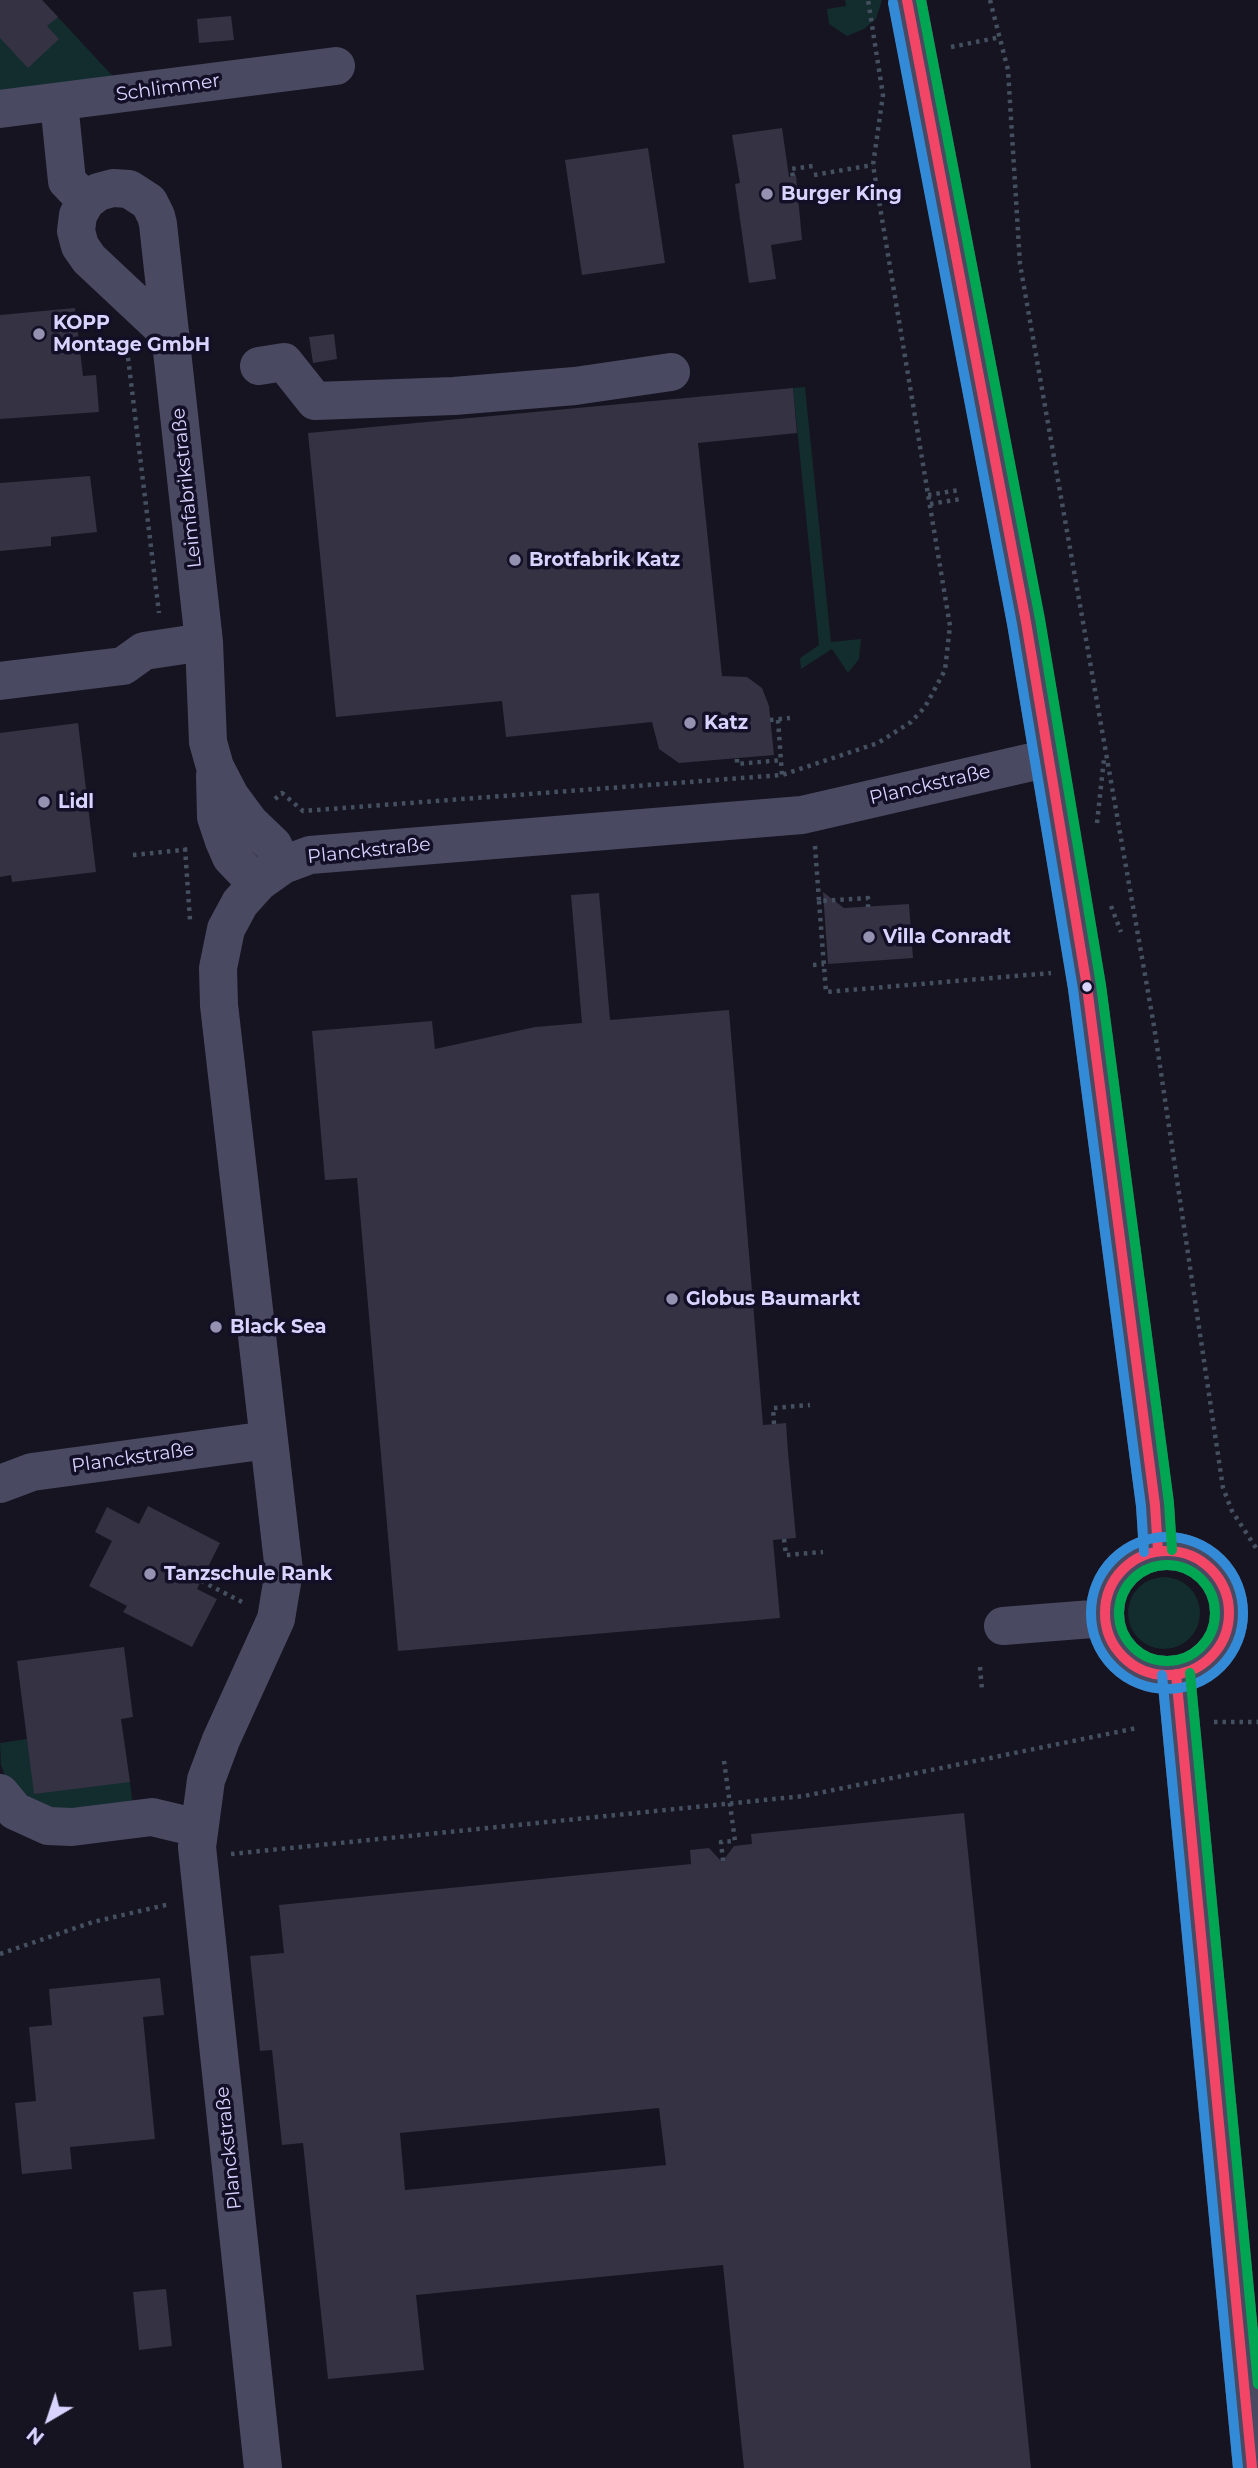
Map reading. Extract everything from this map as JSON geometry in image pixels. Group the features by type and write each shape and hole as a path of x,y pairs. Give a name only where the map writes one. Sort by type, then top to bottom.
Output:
{"street":[{"path":"906,0 1026,622 1094,1032 1158,1551"},
{"name":"Schlimmer","path":"0,109 336,66"},
{"path":"59,103 67,181 86,201 76,223 80,246 89,259 170,335"},
{"name":"Leimfabrikstraße","path":"86,201 106,189 121,187 136,192 149,202 158,224 204,642 208,742 215,767 230,796 237,832 230,857 270,875"},
{"path":"258,366 284,362 315,401 467,395 575,386 671,372"},
{"path":"0,681 123,666 144,651 204,642"},
{"name":"Planckstraße","path":"263,2468 202,1899 198,1828 212,1761 280,1606 284,1571 218,987 220,949 226,929 240,903 270,875 310,856 355,850 802,815 1049,758"},
{"name":"Planckstraße","path":"0,1484 32,1472 268,1440"},
{"path":"1158,1551 1192,1556 1207,1566 1219,1579 1226,1595 1229,1613 1227,1630 1219,1647 1192,1670 1176,1674 1158,1675 1126,1660 1114,1647 1105,1618 1107,1595 1114,1579 1140,1556 1158,1551"},
{"path":"1003,1626 1105,1618"},
{"path":"1176,1674 1252,2468"},
{"path":"0,1793 15,1811 48,1826 72,1827 152,1817 198,1828"}],"path":[{"path":"133,855 210,848 237,832 282,793 303,811 782,775 878,743 911,722 935,691 947,659 950,626 873,165 883,95 868,0"},
{"path":"990,0 1001,37 1013,107 1020,264 1154,1026 1223,1488 1232,1511 1258,1551"},
{"path":"916,54 1001,37"},
{"path":"814,175 873,165"},
{"path":"793,176 792,169 813,166"},
{"path":"136,302 123,317 163,647"},
{"path":"928,495 960,490"},
{"path":"930,504 961,499"},
{"path":"770,720 790,719"},
{"path":"778,720 782,775"},
{"path":"1096,828 1104,751"},
{"path":"737,758 737,764 782,760"},
{"path":"184,835 191,931"},
{"path":"815,845 825,992 1048,973"},
{"path":"819,901 867,898 868,907"},
{"path":"813,965 824,964"},
{"path":"774,1424 773,1408 810,1405"},
{"path":"784,1539 786,1555 823,1552"},
{"path":"201,1581 233,1597"},
{"path":"980,1667 982,1690"},
{"path":"1213,1722 1258,1722"},
{"path":"231,1854 732,1805 852,1788 1137,1728"},
{"path":"723,1861 721,1842 735,1841 724,1761"},
{"path":"0,1954 93,1922 202,1899"}],"green space":[{"path":"0,0 42,0 122,86 0,98"},
{"path":"845,0 882,0 876,19 864,29 847,36 829,24 827,9 846,6"},
{"path":"805,387 831,642 861,639 859,659 848,673 832,649 801,669 800,658 819,645 793,388"},
{"path":"1157,1577 1171,1577 1190,1587 1200,1606 1200,1620 1190,1639 1171,1649 1157,1649 1138,1639 1128,1620 1128,1606 1138,1587"},
{"path":"27,1739 130,1782 133,1807 50,1815 5,1776 1,1765 0,1743"}],"building":[{"path":"0,0 42,0 58,17 47,26 59,39 28,68 0,38"},
{"path":"231,16 234,40 199,43 197,19"},
{"name":"Burger King","path":"782,128 789,177 796,175 802,240 771,245 776,279 749,283 735,184 740,183 732,135"},
{"path":"648,148 665,263 582,275 565,160"},
{"path":"75,308 83,376 96,375 99,412 0,419 0,315"},
{"path":"334,334 337,359 313,363 309,337"},
{"name":"Brotfabrik Katz","path":"793,388 797,433 698,443 722,676 747,677 762,688 769,706 774,755 679,763 659,749 652,722 506,737 502,701 336,717 308,433"},
{"path":"90,476 97,532 51,537 51,546 0,551 0,483"},
{"name":"Lidl","path":"78,723 96,872 12,882 11,875 0,877 0,733"},
{"name":"Villa Conradt","path":"823,892 844,908 909,904 913,958 828,964"},
{"path":"599,893 610,1020 729,1010 763,1425 786,1423 796,1538 773,1540 780,1618 398,1651 357,1178 325,1180 312,1031 432,1021 435,1049 535,1027 582,1023 571,895"},
{"name":"Tanzschule Rank","path":"148,1506 220,1543 197,1589 217,1599 192,1647 123,1612 127,1606 89,1586 112,1541 95,1532 107,1507 139,1524"},
{"path":"124,1647 133,1717 121,1719 130,1782 34,1794 17,1661"},
{"path":"964,1813 1031,2468 744,2468 723,2265 416,2295 424,2370 328,2379 303,2143 282,2145 272,2050 260,2051 250,1956 284,1953 279,1905 691,1864 690,1850 709,1848 722,1862 734,1846 752,1844 751,1834","holes":["659,2108 666,2165 405,2190 400,2133"]},
{"path":"160,1978 164,2015 143,2017 155,2139 70,2147 72,2169 22,2174 15,2103 36,2101 29,2027 52,2025 49,1989"},
{"path":"166,2289 172,2346 139,2350 133,2292"}],"transit line":[{"path":"907,0 1026,622 1087,987 1155,1505 1158,1551"},
{"path":"921,0 1040,619 1101,985 1169,1503 1172,1550"},
{"path":"893,3 1012,624 1073,989 1141,1506 1144,1552"},
{"path":"1167,1537 1196,1543 1221,1559 1237,1584 1243,1613 1237,1642 1221,1667 1196,1683 1167,1689 1138,1683 1113,1667 1097,1642 1091,1613 1097,1584 1113,1559 1138,1543 1167,1537"},
{"path":"1167,1551 1191,1556 1211,1569 1224,1589 1229,1613 1224,1637 1211,1657 1191,1670 1167,1675 1143,1670 1123,1657 1110,1637 1105,1613 1110,1589 1123,1569 1143,1556 1167,1551"},
{"path":"1167,1565 1185,1569 1201,1579 1211,1595 1215,1613 1211,1631 1201,1647 1185,1657 1167,1661 1149,1657 1133,1647 1123,1631 1119,1613 1123,1595 1133,1579 1149,1569 1167,1565"},
{"path":"1190,1673 1258,2384"},
{"path":"1176,1674 1252,2468"},
{"path":"1162,1675 1238,2468"}],"place":[{"name":"Burger King","path":"767,194"},
{"name":"KOPP Montage GmbH","path":"39,334"},
{"name":"Brotfabrik Katz","path":"515,560"},
{"name":"Katz","path":"690,723"},
{"name":"Lidl","path":"44,802"},
{"name":"Villa Conradt","path":"869,937"},
{"name":"Globus Baumarkt","path":"672,1299"},
{"name":"Black Sea","path":"216,1327"},
{"name":"Tanzschule Rank","path":"150,1574"}]}
